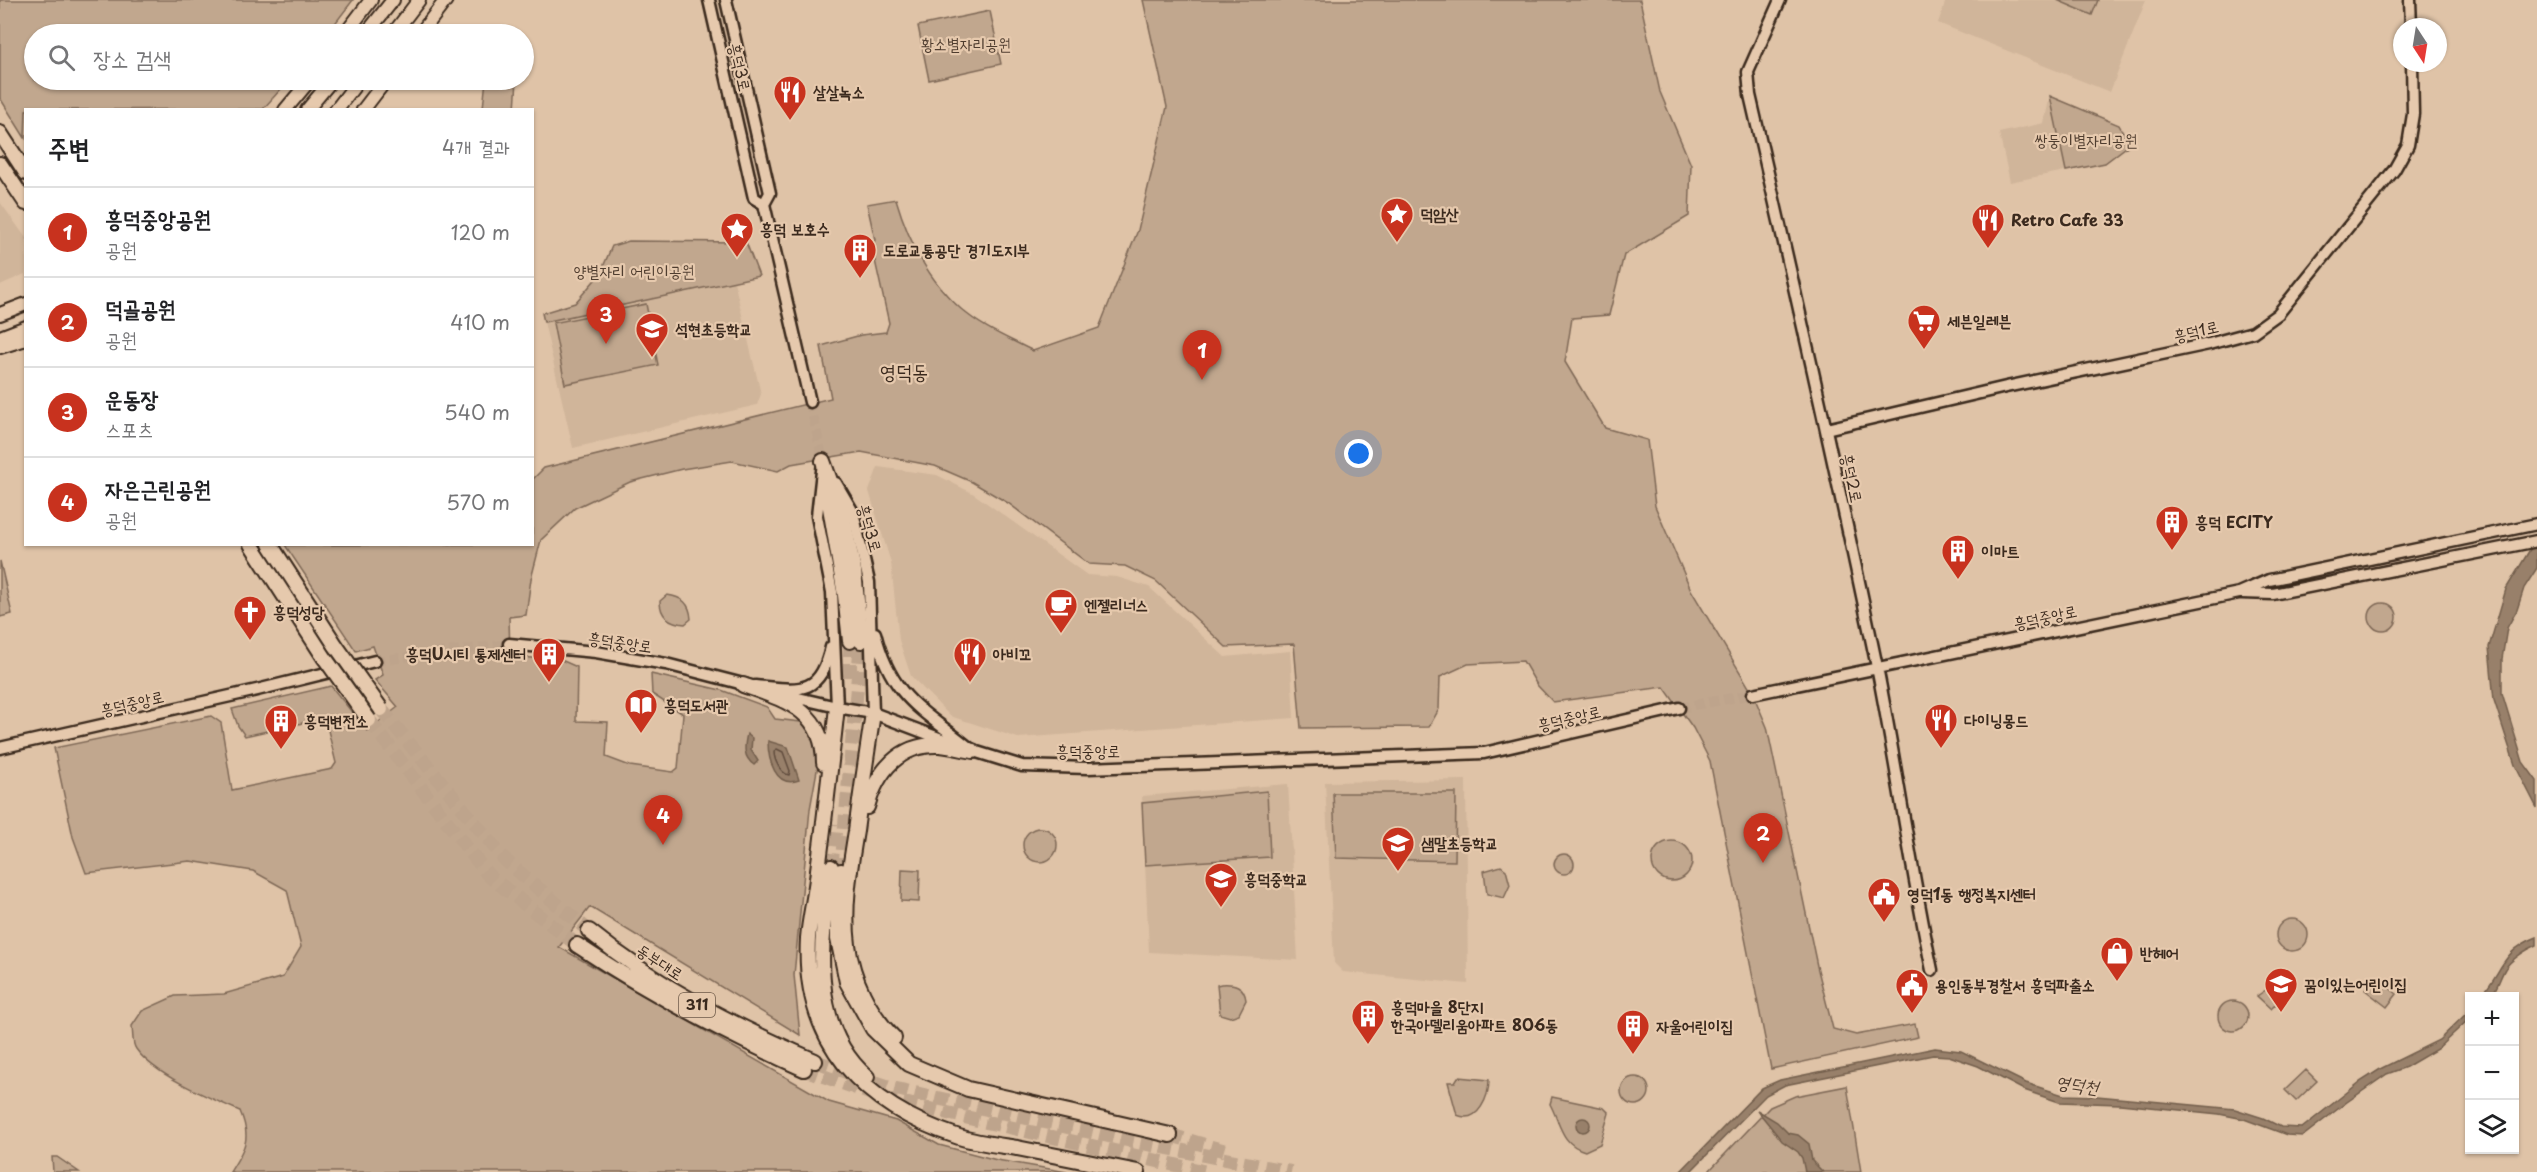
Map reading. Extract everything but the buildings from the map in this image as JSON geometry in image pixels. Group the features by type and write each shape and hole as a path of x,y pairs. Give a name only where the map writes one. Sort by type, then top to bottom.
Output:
{"highway":[{"path":"0,133 24,170"},
{"path":"0,164 23,200"},
{"path":"823,461 830,520 855,641"},
{"path":"252,546 324,657 369,720"},
{"path":"271,546 336,646 381,709"},
{"path":"743,685 786,700 814,721 824,748 824,818"},
{"path":"837,707 808,937 808,967 818,1016 837,1056 878,1099 902,1114 961,1138 1138,1172"},
{"path":"873,713 851,861 846,913 848,946 865,998 878,1020 933,1074"},
{"path":"851,861 873,785 887,766 905,751 939,745 973,751"},
{"path":"930,1126 900,1107 862,1073 845,1051 832,1024 821,975 825,904 836,869 838,939 841,961 854,998 873,1029 909,1064 968,1089 1170,1135"},
{"name":"동부대로","path":"577,945 672,1003 810,1065 693,1003 620,956 589,931"}],"main road":[{"path":"353,24 371,0"},
{"path":"374,24 393,0"},
{"path":"401,24 419,0"},
{"path":"428,24 446,0"},
{"path":"287,108 302,90"},
{"path":"309,108 324,90"},
{"path":"338,108 351,90"},
{"path":"365,108 378,90"},
{"path":"0,314 24,305"},
{"path":"0,337 24,328"},
{"path":"0,348 24,340"}],"street":[{"name":"흥덕3로","path":"709,0 754,198 764,204"},
{"name":"흥덕3로","path":"726,0 770,193 764,204 810,402"},
{"name":"흥덕2로","path":"1780,0 1748,72 1750,95 1826,429 1877,668 1900,787 1914,884 1932,970"},
{"path":"2410,0 2411,18"},
{"name":"흥덕1로","path":"1826,429 2006,387 2209,344 2253,332 2278,314 2394,170 2408,145 2413,114 2412,72"},
{"name":"흥덕3로","path":"823,461 853,512 869,582 873,713"},
{"path":"823,461 817,516 832,592 837,707"},
{"name":"흥덕중앙로","path":"1753,694 2238,593 2269,580 2537,524"},
{"name":"흥덕중앙로","path":"2238,593 2273,594 2537,541"},
{"path":"870,603 882,656 897,686 916,708 973,751"},
{"path":"743,685 798,690 812,684 827,666 835,632"},
{"name":"흥덕중앙로","path":"509,644 596,652 666,664 743,685 873,713 973,751 1022,766 1088,768 1484,753 1679,708"},
{"name":"흥덕중앙로","path":"0,748 375,661"}],"shaded area":[{"path":"1946,0 2146,0 2110,92 1938,23"},
{"path":"2050,96 2119,125 2130,144 2105,163 2010,182 1999,133 2044,123"},
{"path":"0,202 24,235 24,274 0,285"},
{"name":"석현초등학교","path":"734,281 761,394 757,405 573,448 544,322"},
{"path":"878,467 937,475 974,494 1087,575 1117,577 1149,587 1225,657 1290,651 1294,718 1018,738 950,716 911,676 899,640 891,563 869,491"},
{"name":"샘말초등학교","path":"1466,780 1468,984 1343,972 1334,963 1325,782"},
{"name":"흥덕중학교","path":"1288,784 1298,960 1149,952 1142,796"}],"green space":[{"path":"0,0 353,0 335,24 24,24 24,90 280,90 264,108 24,108 24,136 0,98"},
{"path":"1143,0 1640,0 1660,92 1691,165 1689,216 1624,255 1609,315 1572,318 1565,362 1605,428 1647,440 1655,506 1691,590 1753,694 1767,727 1817,966 1833,1029 1856,1035 1915,1024 1918,1037 1771,1069 1710,761 1693,728 1664,687 1553,702 1537,685 1523,661 1468,664 1440,677 1439,709 1429,727 1301,728 1294,644 1226,647 1156,581 1125,566 1089,564 1008,503 972,482 935,466 861,452 791,464 778,471 732,461 682,469 630,482 575,508 541,540 531,579 526,615 509,617 510,657 559,659 577,667 576,721 608,722 606,757 630,766 673,772 678,768 683,714 652,694 651,674 721,690 767,707 775,719 810,723 821,748 810,809 794,975 800,1035 590,907 559,947 829,1102 896,1121 939,1145 997,1160 1067,1172 230,1172 245,1143 246,1129 240,1111 169,1077 144,1059 135,1047 132,1026 142,1011 175,996 224,994 283,977 301,947 287,890 253,871 190,861 86,873 73,837 54,748 211,716 221,723 232,790 332,769 336,763 325,718 245,736 238,726 232,709 331,686 367,731 398,707 375,680 383,675 373,646 356,651 286,546 534,546 534,478 544,468 831,398 821,346 861,335 886,332 889,323 872,247 875,240 867,204 896,199 913,244 929,272 949,298 961,309 995,332 1033,351 1099,328 1138,230 1167,107"},
{"path":"2057,0 2098,0 2092,15"},
{"name":"황소별자리공원","path":"990,11 1001,64 929,80 918,26"},
{"path":"485,90 516,90 515,108 483,108"},
{"name":"쌍둥이별자리공원","path":"2050,96 2119,125 2130,144 2105,163 2066,171"},
{"name":"양별자리 어린이공원","path":"629,241 746,242 759,276 544,322 542,313 575,303 600,274 612,246"},
{"path":"646,304 658,365 565,384 553,323"},
{"path":"0,561 12,614 0,617"},
{"path":"667,595 681,599 687,605 691,619 685,624 670,620 664,615 660,601"},
{"path":"2383,603 2393,607 2397,617 2393,627 2383,631 2373,627 2369,617 2373,607"},
{"path":"1267,791 1270,857 1145,865 1142,803"},
{"path":"1333,793 1456,793 1455,861 1336,858"},
{"path":"1040,828 1052,833 1057,845 1052,857 1040,862 1028,857 1023,845 1028,833"},
{"path":"1672,841 1686,847 1692,861 1686,875 1672,881 1658,875 1652,861 1658,847"},
{"path":"1564,854 1571,857 1574,864 1571,871 1564,874 1557,871 1554,864 1557,857"},
{"path":"1501,866 1506,870 1510,885 1504,898 1487,894 1484,871"},
{"path":"902,869 920,870 919,902 901,901"},
{"path":"2292,919 2304,923 2308,935 2304,947 2292,951 2280,947 2276,935 2280,923"},
{"path":"2376,977 2397,994 2387,1007 2365,990"},
{"path":"1217,985 1238,986 1243,991 1246,1000 1239,1014 1230,1017 1220,1014"},
{"path":"2273,985 2284,996 2271,1009 2257,996"},
{"path":"2233,1001 2244,1005 2248,1016 2244,1027 2233,1031 2222,1027 2218,1016 2222,1005"},
{"path":"2306,1070 2317,1081 2296,1101 2285,1090"},
{"path":"1458,1077 1489,1080 1485,1100 1477,1112 1471,1116 1457,1115 1448,1082 1455,1082"},
{"path":"1635,1077 1645,1081 1649,1091 1645,1101 1635,1105 1625,1101 1621,1091 1625,1081"},
{"path":"1847,1086 1861,1172 1708,1172 1770,1107 1795,1096"},
{"path":"1552,1097 1604,1108 1609,1113 1600,1144 1585,1151 1571,1144 1566,1139 1550,1104"},
{"path":"52,1157 57,1157 79,1172 53,1172"}],"water":[{"path":"2537,538 2537,568 2524,588 2517,610 2507,628 2502,659 2502,693 2523,762 2537,781 2537,808 2515,765 2494,700 2489,647 2506,589"},
{"path":"747,734 752,738 751,750 758,761 754,765 748,759 745,751"},
{"path":"768,741 788,747 799,780 791,782 784,780 774,771 769,756"},
{"path":"2537,937 2537,945 2519,955 2507,966 2494,992 2484,992 2509,955"},
{"path":"2465,1015 2465,1023 2437,1049 2406,1067 2387,1074 2303,1136 2287,1135 2244,1119 2219,1114 2120,1104 2059,1102 2024,1090 1978,1066 1949,1056 1933,1055 1785,1085 1766,1095 1690,1172 1680,1172 1762,1088 1780,1080 1935,1048 1961,1051 2026,1083 2063,1095 2235,1109 2263,1118 2281,1127 2302,1128 2360,1082 2382,1068 2439,1040"},
{"path":"1757,1110 1777,1122 1788,1133 1798,1135 1809,1144 1812,1161 1823,1172 1805,1172 1798,1152 1782,1141"},
{"path":"1580,1118 1586,1118 1590,1125 1586,1132 1580,1132 1576,1128 1576,1122"}],"tunnel":[{"path":"810,402 823,461"},
{"path":"850,641 850,677"},
{"path":"841,871 861,641"},
{"path":"375,661 509,644"},
{"path":"1679,708 1753,694"},
{"path":"381,709 506,861 589,931"},
{"path":"369,720 488,875 577,945"},
{"path":"831,867 836,824"},
{"path":"815,1061 892,1088 1122,1139 1291,1172"},
{"path":"804,1069 886,1099 1206,1172"},
{"path":"1170,1135 1229,1152"}],"place":[{"name":"살살녹소","path":"790,121"},
{"name":"덕암산","path":"1397,243"},
{"name":"Retro Cafe 33","path":"1988,249"},
{"name":"흥덕 보호수","path":"737,258"},
{"name":"도로교통공단 경기도지부","path":"860,279"},
{"name":"운동장","path":"606,344"},
{"name":"세븐일레븐","path":"1924,350"},
{"name":"석현초등학교","path":"652,358"},
{"name":"흥덕중앙공원","path":"1202,380"},
{"name":"흥덕 ECITY","path":"2172,551"},
{"name":"이마트","path":"1958,580"},
{"name":"엔젤리너스","path":"1061,634"},
{"name":"흥덕성당","path":"250,641"},
{"name":"흥덕U시티 통제센터","path":"549,683"},
{"name":"아비꼬","path":"970,683"},
{"name":"흥덕도서관","path":"641,734"},
{"name":"다이닝몽드","path":"1941,749"},
{"name":"흥덕변전소","path":"281,750"},
{"name":"자은근린공원","path":"663,845"},
{"name":"덕골공원","path":"1763,863"},
{"name":"샘말초등학교","path":"1398,872"},
{"name":"흥덕중학교","path":"1221,908"},
{"name":"영덕1동 행정복지센터","path":"1884,923"},
{"name":"반헤어","path":"2117,982"},
{"name":"꿈이있는어린이집","path":"2281,1013"},
{"name":"용인동부경찰서 흥덕파출소","path":"1912,1014"},
{"name":"흥덕마을 8단지 한국아델리움아파트 806동","path":"1368,1045"},
{"name":"자울어린이집","path":"1633,1055"}],"district":[{"name":"영덕동","path":"904,372"}],"water label":[{"name":"영덕천","path":"2077,1085"}]}
